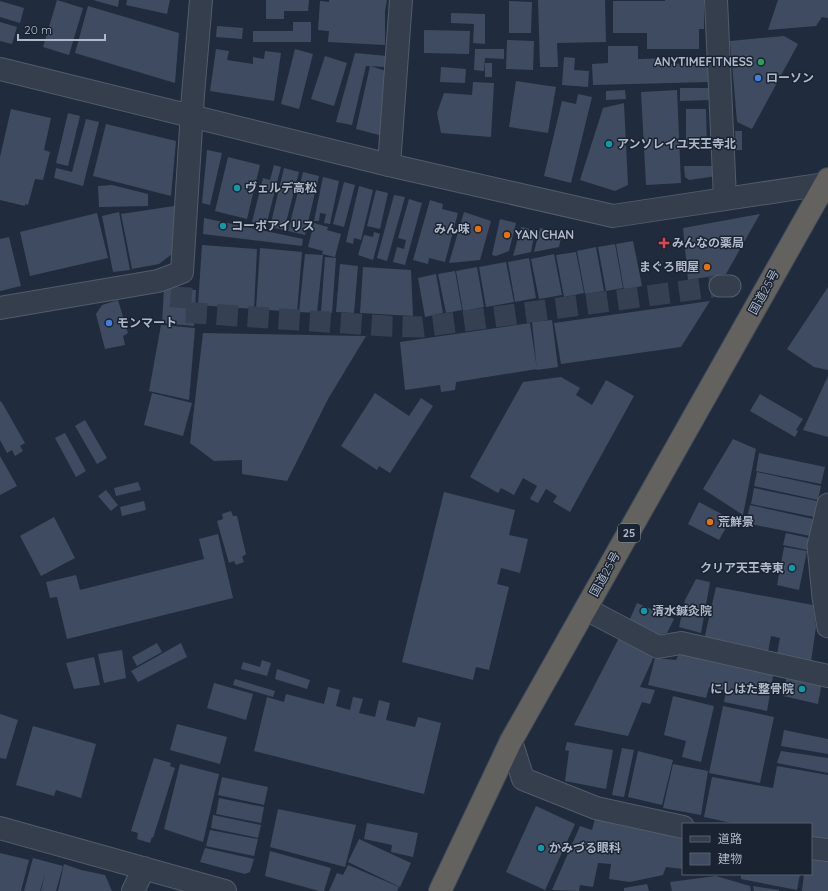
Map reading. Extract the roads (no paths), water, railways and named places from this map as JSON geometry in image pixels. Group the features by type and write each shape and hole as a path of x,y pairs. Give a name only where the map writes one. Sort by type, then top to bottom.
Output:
{"highway":[{"name":"国道25号","path":"440,891 511,741 827,182"}],"street":[{"path":"0,308 158,281 182,280 201,0"},
{"path":"389,165 401,0"},
{"path":"716,0 725,198"},
{"path":"0,69 389,165 613,216 827,182"},
{"path":"828,504 818,546 823,597 828,627"},
{"path":"586,609 658,647 681,643 828,676"},
{"path":"511,741 523,779 596,808 682,827"},
{"path":"0,828 225,891"},
{"path":"812,848 828,850"},
{"path":"133,891 144,868"}],"tunnel":[{"path":"182,287 180,312 421,327 720,286"}],"place":[{"name":"ANYTIMEFITNESS","path":"761,62"},
{"name":"ローソン","path":"758,78"},
{"name":"アンソレイユ天王寺北","path":"609,144"},
{"name":"ヴェルデ高松","path":"237,188"},
{"name":"コーポアイリス","path":"223,226"},
{"name":"みん味","path":"478,229"},
{"name":"YAN CHAN","path":"507,235"},
{"name":"みんなの薬局","path":"664,243"},
{"name":"まぐろ問屋","path":"707,267"},
{"name":"モンマート","path":"109,323"},
{"name":"荒鮮景","path":"710,522"},
{"name":"クリア天王寺東","path":"792,568"},
{"name":"清水鍼灸院","path":"644,611"},
{"name":"にしはた整骨院","path":"802,689"},
{"name":"かみづる眼科","path":"541,848"}]}
